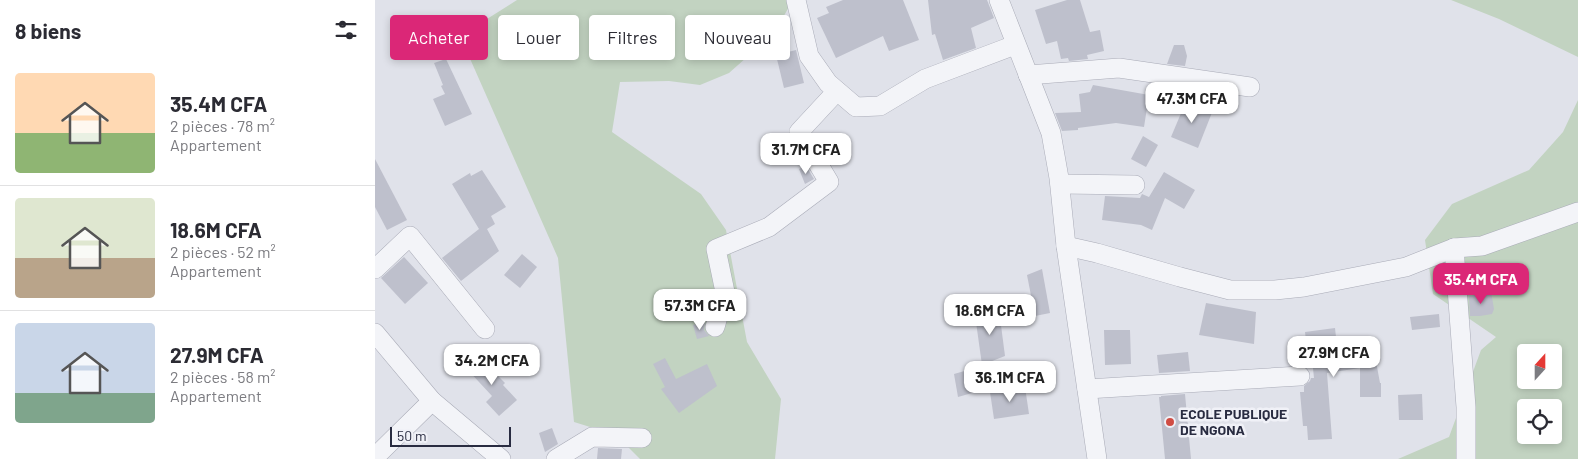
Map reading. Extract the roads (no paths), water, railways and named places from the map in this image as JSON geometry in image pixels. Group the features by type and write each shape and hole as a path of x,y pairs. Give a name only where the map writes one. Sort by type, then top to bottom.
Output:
{"street":[{"path":"796,0 809,56 828,83 856,107 880,106 925,79 1015,45"},
{"path":"999,0 1051,133 1060,184 1097,459"},
{"path":"1029,74 1119,68 1250,87"},
{"path":"715,327 725,292 716,249 769,227 829,182 799,132 837,91"},
{"path":"1060,184 1135,186"},
{"path":"1067,246 1230,290 1275,290 1304,287 1406,267 1454,248 1482,246 1578,212"},
{"path":"375,269 410,236 485,329"},
{"path":"1454,248 1466,407 1466,459"},
{"path":"375,333 432,401 501,459"},
{"path":"1087,389 1300,376"},
{"path":"375,457 432,401"},
{"path":"556,459 592,437 642,438"}],"place":[{"name":"ECOLE PUBLIQUE DE NGONA","path":"1170,422"}]}
